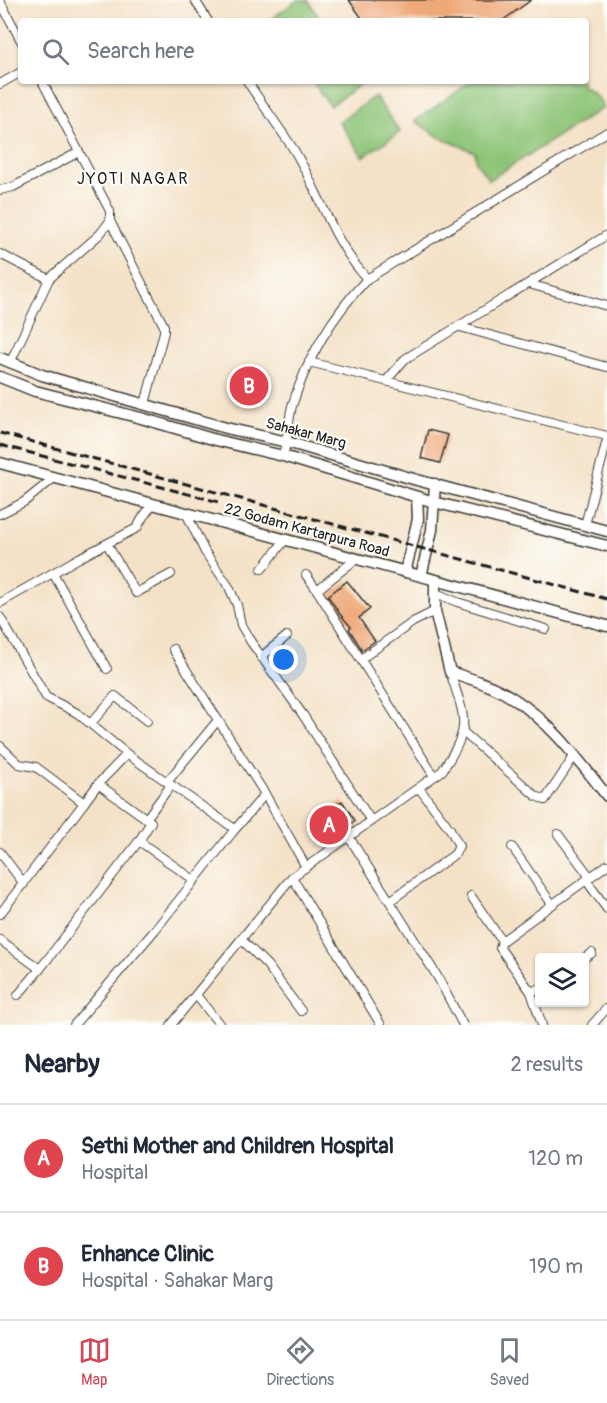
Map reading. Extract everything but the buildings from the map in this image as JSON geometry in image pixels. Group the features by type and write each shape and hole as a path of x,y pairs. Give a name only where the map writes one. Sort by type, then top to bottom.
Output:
{"street":[{"path":"195,0 206,18"},
{"path":"0,1 18,36"},
{"path":"0,25 9,19"},
{"path":"0,84 18,74"},
{"path":"5,360 49,279 100,234 110,221 111,211 44,84"},
{"path":"249,84 294,151 333,232 348,256 367,279"},
{"path":"283,456 292,408 309,362 325,332 347,300 367,279 607,132"},
{"path":"0,190 12,187 79,152"},
{"path":"110,221 164,327 145,404"},
{"path":"386,381 405,359 603,241 607,235"},
{"path":"1,256 49,279"},
{"path":"529,284 607,306"},
{"path":"460,327 607,367"},
{"name":"Sahakar Marg","path":"5,360 42,375 226,428 287,442 607,531"},
{"path":"309,362 607,435"},
{"name":"Sahakar Marg","path":"0,377 35,391 283,456 434,502 607,546"},
{"path":"585,525 607,440"},
{"name":"22 Godam Kartarpura Road","path":"0,463 607,626"},
{"path":"0,514 24,502 54,478"},
{"path":"421,576 432,530 435,484"},
{"path":"405,572 418,519 417,497"},
{"path":"0,603 137,528 153,504"},
{"path":"186,513 205,552 229,587 237,605 241,626 303,715 371,821"},
{"path":"262,569 285,540"},
{"path":"106,544 136,593 171,574"},
{"path":"317,590 356,559"},
{"path":"52,573 107,669"},
{"path":"306,575 434,776"},
{"path":"171,1025 292,877 442,771 457,748 464,732 463,714 435,611 435,580"},
{"path":"436,593 457,602 546,629"},
{"path":"361,659 413,622 435,611"},
{"path":"0,617 46,697 77,713 127,754 235,830"},
{"path":"261,657 287,636"},
{"path":"173,649 265,794 306,867"},
{"path":"450,672 487,685 514,698 544,721 575,755 607,796"},
{"path":"91,723 115,696 147,721"},
{"path":"146,819 169,784 218,720"},
{"path":"464,732 536,796 545,800 575,755"},
{"path":"0,746 19,764 36,767 84,802"},
{"path":"0,914 98,784 127,754"},
{"path":"18,994 139,841 151,822 98,784"},
{"path":"390,901 455,854 459,846 450,829 419,788"},
{"path":"74,1025 155,930 265,794"},
{"path":"558,834 607,909"},
{"path":"349,837 437,976 463,1025"},
{"path":"139,841 194,880"},
{"path":"512,847 552,904"},
{"path":"0,852 24,884"},
{"path":"542,1025 531,993 500,948 502,941 607,865"},
{"path":"292,877 381,1025"},
{"path":"471,896 502,941"},
{"path":"241,939 267,966 301,1011"},
{"path":"0,940 40,969"},
{"path":"531,993 535,990"},
{"path":"196,995 220,1025"},
{"path":"592,1025 607,1008"}],"green space":[{"path":"298,0 308,0 319,18 272,18"},
{"path":"314,84 361,84 330,106"},
{"path":"468,84 582,84 595,95 603,108 489,180 476,162 475,152 439,137 415,121"},
{"path":"375,96 400,132 363,157 339,122"}],"railway":[{"path":"0,433 607,599"},
{"path":"0,445 219,502"}],"place":[{"name":"Enhance Clinic","path":"249,386"},
{"name":"Sethi Mother and Children Hospital","path":"329,825"}],"district":[{"name":"JYOTI NAGAR","path":"133,178"}]}
